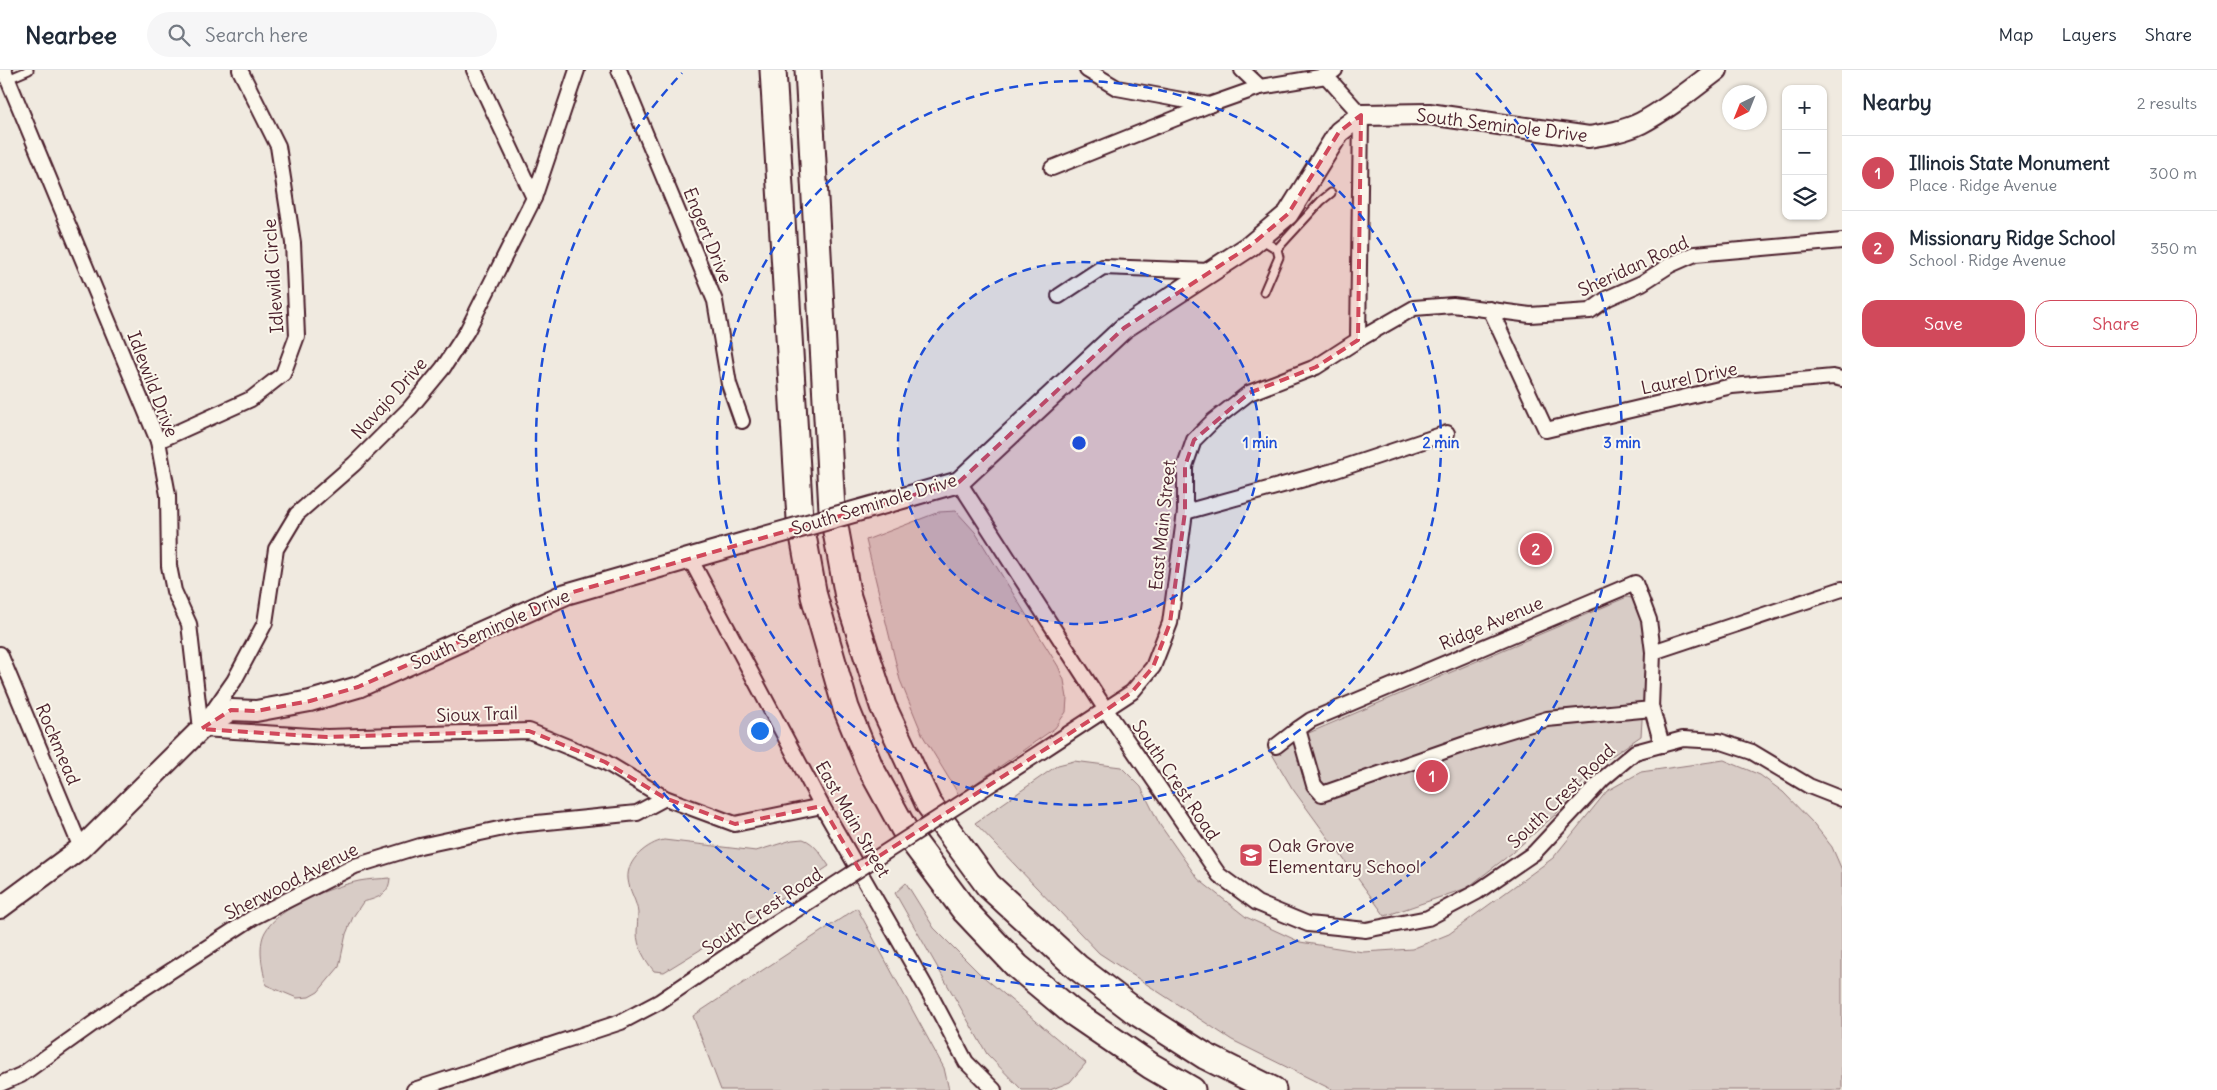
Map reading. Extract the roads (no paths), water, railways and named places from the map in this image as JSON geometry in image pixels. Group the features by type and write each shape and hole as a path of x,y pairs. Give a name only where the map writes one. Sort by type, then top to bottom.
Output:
{"highway":[{"path":"773,70 800,519 814,596 846,708 870,767 904,829 965,911 1017,966 1072,1012 1151,1066 1192,1090"},
{"path":"808,70 832,510 848,597 883,706 928,803 988,886 1034,930 1077,967 1136,1012 1205,1056 1272,1090"}],"street":[{"name":"Idlewild Circle","path":"158,441 251,399 283,374 297,336 293,243 278,146 240,70"},
{"path":"474,70 534,198"},
{"name":"Navajo Drive","path":"201,729 234,682 264,623 276,549 297,514 354,464 410,408 442,368 466,331 534,198 576,70"},
{"name":"Engert Drive","path":"619,70 715,301 729,384 742,421"},
{"path":"1087,70 1117,88 1210,105"},
{"path":"1242,70 1260,87"},
{"name":"South Seminole Drive","path":"0,908 81,848 201,729 232,710 256,711 301,703 358,687 566,594 960,482 1124,328 1259,238 1288,214 1339,132 1361,115 1429,114 1589,137 1614,132 1641,123 1670,105 1717,70"},
{"path":"1052,168 1260,87 1330,73 1361,115 1358,340"},
{"name":"Idlewild Drive","path":"6,74 158,441 168,495 169,566 174,591 188,624 201,729"},
{"name":"Sheridan Road","path":"1358,340 1414,308 1453,305 1530,315 1590,310 1608,298 1695,254 1842,241"},
{"path":"1059,296 1103,267 1210,271"},
{"name":"Laurel Drive","path":"1490,309 1546,430 1732,386 1833,378 1842,379"},
{"name":"East Main Street","path":"1106,710 1132,692 1153,667 1170,624 1185,512 1185,466 1194,440 1213,420 1249,393 1316,367 1358,340"},
{"path":"1185,512 1333,471 1447,433"},
{"name":"South Crest Road","path":"960,482 1106,710 1219,875 1257,902 1308,924 1366,930 1428,918 1477,892 1534,853 1603,779 1635,752 1683,739 1719,741 1752,752 1809,786 1842,798"},
{"name":"East Main Street","path":"691,560 822,806 910,958 966,1062 994,1090"},
{"name":"Ridge Avenue","path":"1276,746 1311,720 1635,583 1649,620 1653,652 1652,709 1662,745"},
{"path":"1653,652 1842,589"},
{"name":"Rockmead","path":"0,654 81,848"},
{"path":"1298,730 1314,785 1322,794 1465,744 1547,719 1602,712 1652,709"},
{"name":"South Crest Road","path":"414,1090 621,1022 659,1002 771,926 1106,710"},
{"name":"Sioux Trail","path":"201,729 327,736 529,731 605,762 665,798 735,824 822,806"},
{"name":"Sherwood Avenue","path":"0,1084 20,1075 126,1000 254,917 355,866 420,846 517,825 637,813 665,798"}],"lane":[{"path":"6,74 28,70"},
{"path":"1264,292 1278,257 1277,249 1320,201 1331,193"},
{"path":"1259,238 1277,249"}],"place":[{"name":"Missionary Ridge School","path":"1536,549"},
{"name":"Illinois State Monument","path":"1432,776"},
{"name":"Oak Grove Elementary School","path":"1251,855"}]}
